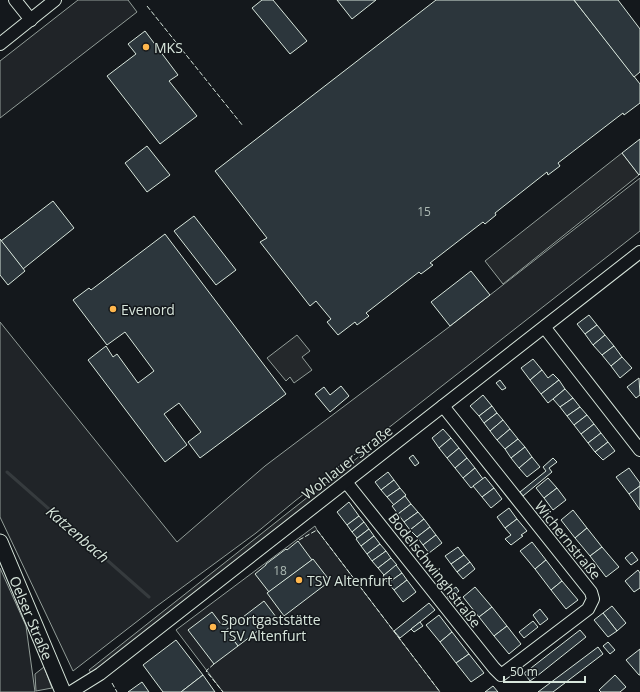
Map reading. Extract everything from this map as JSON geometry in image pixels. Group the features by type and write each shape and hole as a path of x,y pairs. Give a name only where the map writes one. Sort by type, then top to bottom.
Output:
{"main road":[{"name":"Oelser Straße","path":"0,542 63,692"}],"street":[{"path":"16,0 31,20"},
{"path":"0,44 55,0"},
{"name":"Wohlauer Straße","path":"71,692 100,674 640,252"},
{"path":"544,328 640,450"},
{"name":"Wichernstraße","path":"443,406 591,592 593,599 588,609 501,674"},
{"name":"Bodelschwinghstraße","path":"346,482 494,668 501,674"}],"shaded area":[{"path":"78,0 128,0 137,12 0,118 0,61"},
{"path":"622,153 639,175 503,284 485,261"},
{"path":"640,178 640,231 256,533 157,606 73,671 0,517 0,322 177,542 265,466 449,327"},
{"path":"297,335 310,351 302,357 312,370 294,383 290,377 286,381 267,358"},
{"path":"366,451 372,458 94,677 89,670"},
{"name":"TSV Altenfurt","path":"315,526 440,692 223,692 176,630"},
{"path":"0,568 26,626 35,692 0,692"},
{"path":"44,667 52,688 36,691 35,674"}],"building":[{"path":"262,0 273,0 307,41 290,54 252,8"},
{"path":"337,0 376,0 352,19"},
{"path":"436,0 574,0 640,84 640,103 624,115 623,113 558,163 560,166 548,175 547,172 495,213 496,215 485,224 483,222 430,263 433,265 421,274 419,272 366,313 369,316 357,325 355,322 338,335 327,322 331,319 316,301 310,306 260,242 267,238 215,171"},
{"path":"574,0 618,0 640,29 640,72 634,77"},
{"path":"145,31 178,75 169,81 197,116 160,144 107,76 136,54 128,44"},
{"path":"640,139 640,174 639,175 622,153"},
{"path":"147,146 170,175 147,192 125,163"},
{"path":"53,201 74,228 23,269 1,241"},
{"path":"194,216 236,270 216,285 174,231"},
{"path":"165,234 286,394 200,458 188,442 201,432 179,403 164,414 187,445 165,462 88,360 106,346 113,357 117,354 138,383 154,371 125,332 107,345 73,300 89,288 91,290"},
{"path":"0,239 25,271 8,285 0,275"},
{"path":"471,271 490,295 450,326 431,302"},
{"path":"589,315 597,325 585,334 577,324"},
{"path":"597,325 605,335 593,345 585,334"},
{"path":"605,335 614,346 602,355 593,345"},
{"path":"614,346 622,357 611,366 602,355"},
{"path":"622,357 632,368 620,378 611,366"},
{"path":"533,359 542,370 530,380 521,368"},
{"path":"542,370 548,378 553,374 559,380 541,394 530,380"},
{"path":"639,378 640,395 636,398 627,387"},
{"path":"500,380 506,388 502,390 496,383"},
{"path":"559,380 565,389 548,403 541,394"},
{"path":"341,386 349,396 330,412 315,394 324,387 330,395"},
{"path":"565,389 573,398 560,407 553,399"},
{"path":"483,395 492,406 479,416 470,406"},
{"path":"573,398 580,407 567,416 560,407"},
{"path":"492,406 497,413 484,423 479,416"},
{"path":"580,407 587,415 574,425 567,416"},
{"path":"497,413 503,420 490,431 484,423"},
{"path":"587,415 594,424 581,434 574,425"},
{"path":"503,420 510,429 497,440 490,431"},
{"path":"594,424 601,433 588,443 581,434"},
{"path":"443,429 451,438 439,448 432,438"},
{"path":"510,429 518,439 505,449 497,440"},
{"path":"601,433 608,442 595,452 588,443"},
{"path":"451,438 459,448 447,458 439,448"},
{"path":"518,439 525,447 511,458 505,449"},
{"path":"608,442 615,451 603,460 595,452"},
{"path":"525,447 532,457 519,468 511,458"},
{"path":"459,448 467,458 455,468 447,458"},
{"path":"413,455 419,463 415,466 409,458"},
{"path":"532,457 540,467 527,477 519,468"},
{"path":"467,458 475,468 463,478 455,468"},
{"path":"553,458 557,462 549,468 552,472 523,496 520,492 546,471 543,467"},
{"path":"475,468 483,479 471,488 463,478"},
{"path":"629,468 640,483 640,486 629,494 616,477"},
{"path":"388,472 394,480 381,490 375,482"},
{"path":"485,477 494,488 482,497 473,486"},
{"path":"548,478 557,488 544,498 536,488"},
{"path":"394,480 400,488 387,497 381,490"},
{"path":"640,486 640,510 629,494"},
{"path":"400,488 406,495 394,505 387,497"},
{"path":"494,488 502,499 491,508 482,497"},
{"path":"557,488 566,500 553,510 544,498"},
{"path":"405,496 411,504 398,514 392,506"},
{"path":"349,502 359,516 347,525 337,512"},
{"path":"411,504 418,512 404,522 398,514"},
{"path":"509,508 517,519 505,528 497,517"},
{"path":"573,510 587,528 575,538 561,520"},
{"path":"418,512 424,519 410,530 404,522"},
{"path":"359,516 364,522 352,532 347,525"},
{"path":"424,519 430,527 417,537 410,530"},
{"path":"517,519 527,531 511,545 505,539 511,535 505,528"},
{"path":"364,522 369,529 357,538 352,532"},
{"path":"430,527 436,535 423,545 417,537"},
{"path":"587,528 602,547 590,556 575,538"},
{"path":"369,529 374,536 361,546 356,539"},
{"path":"436,535 442,543 429,553 423,545"},
{"path":"374,536 380,544 367,554 361,546"},
{"path":"298,541 312,560 269,592 255,574 266,564"},
{"path":"532,542 546,560 535,569 520,551"},
{"path":"380,544 386,551 372,561 367,554"},
{"path":"458,547 464,555 451,564 445,556"},
{"path":"602,547 619,567 606,577 590,556"},
{"path":"386,551 391,558 378,568 372,561"},
{"path":"632,552 638,560 631,565 625,558"},
{"path":"464,555 470,562 457,572 451,564"},
{"path":"391,558 397,565 384,575 378,568"},
{"path":"313,559 330,581 284,616 267,593"},
{"path":"546,560 562,581 551,590 535,569"},
{"path":"470,562 475,569 463,579 457,572"},
{"path":"396,565 402,573 388,583 383,576"},
{"path":"638,570 640,573 640,588 634,592 625,581"},
{"path":"402,573 407,580 394,590 388,583"},
{"path":"407,580 416,592 403,602 394,590"},
{"path":"562,581 578,600 566,609 551,590"},
{"path":"456,587 459,591 449,599 446,594"},
{"path":"475,587 492,607 479,617 463,597"},
{"path":"264,601 276,617 238,646 226,630"},
{"path":"429,603 435,610 400,638 394,631"},
{"path":"612,606 626,623 617,631 603,613"},
{"path":"492,607 507,626 494,636 479,617"},
{"path":"540,609 548,619 540,625 533,615"},
{"path":"212,612 221,624 225,620 227,623 233,619 236,623 226,630 238,646 214,664 188,630"},
{"path":"603,613 617,631 608,637 594,620"},
{"path":"439,615 452,632 440,642 426,625"},
{"path":"533,621 538,627 524,638 519,632"},
{"path":"420,622 423,626 414,632 411,629"},
{"path":"507,626 521,644 509,654 494,636"},
{"path":"580,630 586,637 537,676 531,668"},
{"path":"452,632 469,654 456,663 440,642"},
{"path":"176,640 203,675 181,692 163,692 143,665"},
{"path":"608,642 615,650 610,654 603,646"},
{"path":"598,647 603,654 553,692 538,692"},
{"path":"640,649 640,675 639,675 626,660"},
{"path":"469,654 484,673 471,682 456,663"},
{"path":"531,668 537,676 530,681 524,673"},
{"path":"203,675 215,692 181,692"},
{"path":"615,675 626,687 620,692 601,692 599,690"},
{"path":"142,682 149,692 128,692"},
{"path":"493,686 498,692 485,692"}],"waterway":[{"name":"Katzenbach","path":"7,472 149,597"}],"fence":[{"path":"147,6 243,126"},
{"path":"299,540 317,530 440,692"},
{"path":"214,664 206,671 223,692"},
{"path":"112,683 117,692"}],"place":[{"name":"MKS","path":"146,47"},
{"name":"Evenord","path":"113,309"},
{"name":"TSV Altenfurt","path":"299,580"},
{"name":"Sportgaststätte TSV Altenfurt","path":"213,627"}]}
